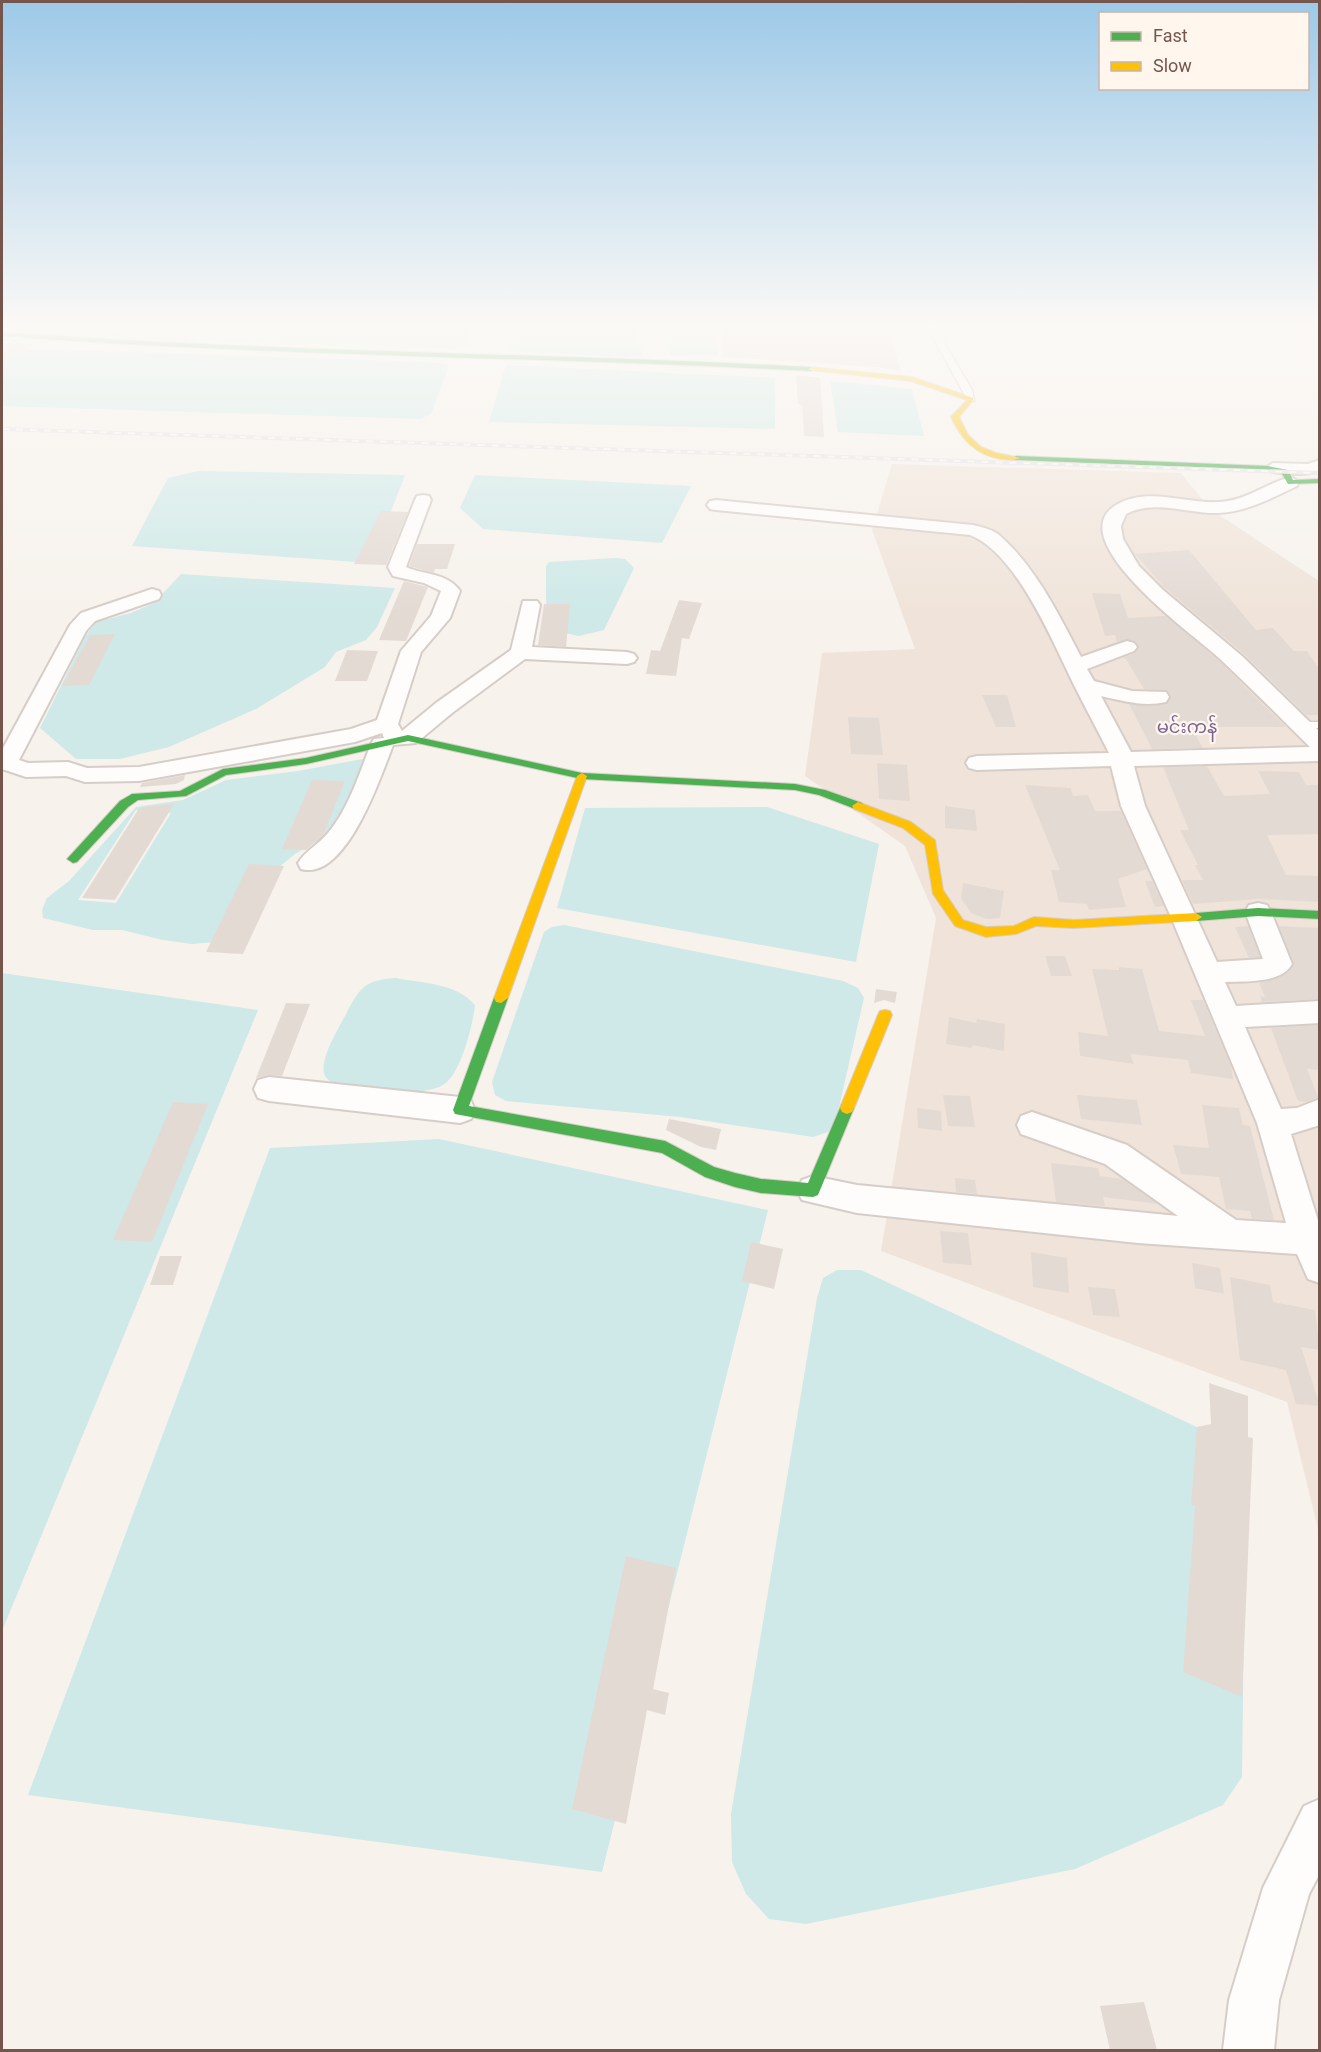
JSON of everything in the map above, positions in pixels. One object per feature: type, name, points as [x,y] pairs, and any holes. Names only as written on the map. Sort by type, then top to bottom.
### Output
[{"type":"street","points":[[957,422],[968,440],[977,449],[995,457],[1310,469],[1320,465]]},
{"type":"street","points":[[1273,468],[1285,472],[1291,482]]},
{"type":"street","points":[[1320,481],[1291,482],[1264,495],[1229,507],[1154,502],[1130,506],[1118,511],[1114,521],[1114,539],[1132,569],[1222,649],[1320,745]]},
{"type":"street","points":[[310,863],[321,856],[348,820],[362,796],[393,737],[411,651],[440,618],[450,597],[451,591],[444,585],[400,572],[397,567],[423,500]]},
{"type":"street","points":[[716,505],[953,528],[984,533],[1005,551],[1051,618],[1122,758],[1125,782],[1133,806],[1184,917],[1272,1123],[1316,1258]]},
{"type":"street","points":[[152,594],[88,617],[77,629],[8,759],[8,764],[26,770],[68,769],[85,775],[139,774],[355,735],[393,737],[582,776],[795,787],[821,792],[908,825],[931,843],[937,891],[959,923],[986,932],[1016,930],[1034,921],[1084,924],[1258,912],[1320,915]]},
{"type":"street","points":[[521,653],[530,605]]},
{"type":"street","points":[[1079,676],[1127,647]]},
{"type":"street","points":[[73,859],[124,804],[136,797],[182,795],[223,772],[236,768],[306,761],[393,737],[444,708],[521,653],[627,658]]},
{"type":"street","points":[[1079,676],[1132,697],[1158,697]]},
{"type":"street","points":[[977,763],[1320,754]]},
{"type":"street","points":[[460,1110],[582,776]]},
{"type":"street","points":[[1208,972],[1275,967],[1278,964],[1258,912]]},
{"type":"street","points":[[1227,1017],[1320,1012]]},
{"type":"street","points":[[813,1190],[885,1015]]},
{"type":"street","points":[[269,1089],[460,1110],[665,1147],[680,1152],[711,1172],[774,1188],[813,1190],[857,1199],[1229,1234],[1316,1258]]},
{"type":"street","points":[[1272,1123],[1300,1120],[1320,1111]]},
{"type":"street","points":[[1032,1125],[1116,1154],[1229,1234]]},
{"type":"street","points":[[1248,2050],[1254,2000],[1287,1888],[1320,1822]]},
{"type":"lane","points":[[1300,725],[1320,725]]},
{"type":"shaded area","points":[[892,464],[1181,473],[1210,509],[1319,581],[1319,1533],[1287,1402],[881,1251],[936,918],[905,846],[805,776],[822,653],[915,649],[872,530]]},
{"type":"water","points":[[489,422],[775,422],[775,429]]},
{"type":"water","points":[[836,422],[920,422],[924,436],[838,432]]},
{"type":"water","points":[[198,471],[405,475],[371,563],[132,546],[168,478]]},
{"type":"water","points":[[475,475],[691,486],[662,543],[483,529],[460,508]]},
{"type":"water","points":[[625,559],[634,568],[604,630],[579,636],[550,630],[546,600],[546,566],[549,562]]},
{"type":"water","points":[[181,574],[395,588],[377,627],[366,640],[336,652],[325,667],[256,709],[169,747],[120,759],[76,759],[40,728],[85,637],[96,622],[131,613],[154,603]]},
{"type":"water","points":[[368,758],[366,777],[329,834],[295,854],[273,872],[216,942],[192,944],[163,940],[122,930],[93,930],[43,918],[42,910],[47,898],[69,881],[136,807],[183,800],[226,780],[298,771]]},
{"type":"water","points":[[767,807],[879,844],[856,962],[557,908],[585,808]]},
{"type":"water","points":[[564,925],[843,981],[858,988],[864,998],[836,1120],[828,1132],[813,1137],[680,1117],[506,1101],[495,1095],[492,1082],[544,932],[552,927]]},
{"type":"water","points":[[2,973],[258,1010],[2,1631]]},
{"type":"water","points":[[396,978],[449,988],[459,992],[475,1005],[466,1045],[457,1067],[447,1082],[423,1091],[384,1093],[346,1088],[333,1083],[325,1076],[326,1054],[354,999],[369,984]]},
{"type":"water","points":[[439,1139],[768,1210],[602,1872],[28,1795],[270,1148]]},
{"type":"water","points":[[837,1270],[861,1270],[1246,1450],[1242,1777],[1223,1805],[1075,1869],[806,1924],[769,1919],[746,1894],[732,1862],[731,1814],[817,1298],[823,1278]]},
{"type":"pier","points":[[136,810],[171,813],[116,903],[78,900]]},
{"type":"building","points":[[803,422],[823,422],[824,437],[804,436]]},
{"type":"building","points":[[381,511],[408,512],[386,565],[354,564]]},
{"type":"building","points":[[417,544],[455,544],[447,569],[435,569],[434,573],[409,566]]},
{"type":"building","points":[[1189,550],[1256,630],[1273,628],[1294,651],[1307,651],[1320,670],[1320,715],[1306,715],[1244,654],[1165,588],[1135,554]]},
{"type":"building","points":[[404,581],[428,587],[406,641],[379,640]]},
{"type":"building","points":[[1092,593],[1120,594],[1128,618],[1166,616],[1218,660],[1286,727],[1191,727],[1203,748],[1152,749],[1129,704],[1150,706],[1166,704],[1171,696],[1166,690],[1144,689],[1126,659],[1122,658],[1135,653],[1139,646],[1135,641],[1128,639],[1117,642],[1115,635],[1105,636]]},
{"type":"building","points":[[679,600],[702,603],[689,639],[682,638],[676,676],[646,674],[651,650],[660,651]]},
{"type":"building","points":[[544,604],[570,604],[566,647],[538,645]]},
{"type":"building","points":[[115,634],[89,685],[62,686],[90,635]]},
{"type":"building","points":[[347,650],[378,651],[367,681],[335,681]]},
{"type":"building","points":[[982,695],[1007,695],[1016,727],[996,727]]},
{"type":"building","points":[[848,717],[879,718],[883,755],[851,754]]},
{"type":"building","points":[[877,763],[907,765],[910,801],[879,799]]},
{"type":"building","points":[[1207,766],[1224,796],[1270,794],[1258,771],[1299,772],[1306,785],[1320,785],[1320,834],[1267,835],[1286,875],[1320,876],[1320,902],[1258,899],[1193,904],[1182,880],[1203,880],[1180,830],[1189,830],[1163,767]]},
{"type":"building","points":[[185,775],[184,780],[176,784],[140,787],[142,783]]},
{"type":"building","points":[[312,780],[345,781],[323,835],[306,850],[282,849]]},
{"type":"building","points":[[1025,785],[1071,788],[1073,796],[1088,795],[1095,811],[1121,811],[1147,869],[1118,879],[1126,907],[1089,910],[1087,904],[1059,902],[1051,870],[1060,870]]},
{"type":"building","points":[[174,804],[115,900],[82,898],[138,810],[143,807]]},
{"type":"building","points":[[945,806],[975,810],[977,831],[945,828]]},
{"type":"building","points":[[249,864],[284,866],[243,954],[206,952]]},
{"type":"building","points":[[1145,881],[1152,881],[1164,906],[1155,907]]},
{"type":"building","points":[[963,883],[1004,891],[1000,918],[987,919],[971,913],[961,898]]},
{"type":"building","points":[[1248,926],[1260,957],[1249,958],[1235,927]]},
{"type":"building","points":[[1279,926],[1320,928],[1320,999],[1262,1002],[1260,996],[1265,997],[1259,983],[1281,977],[1294,965]]},
{"type":"building","points":[[1045,956],[1065,956],[1072,976],[1051,976]]},
{"type":"building","points":[[1119,967],[1142,969],[1159,1031],[1205,1036],[1191,1000],[1203,1000],[1231,1066],[1233,1079],[1191,1073],[1188,1060],[1130,1054],[1134,1064],[1080,1056],[1078,1032],[1108,1036],[1092,969],[1119,970]]},
{"type":"building","points":[[876,989],[897,992],[895,1003],[884,1000],[874,1003]]},
{"type":"building","points":[[286,1003],[310,1004],[282,1076],[269,1075],[256,1078]]},
{"type":"building","points":[[949,1017],[976,1023],[977,1019],[1005,1024],[1004,1051],[972,1045],[972,1048],[946,1044]]},
{"type":"building","points":[[1320,1025],[1320,1070],[1307,1069],[1318,1097],[1307,1102],[1298,1101],[1271,1028]]},
{"type":"building","points":[[943,1095],[970,1096],[975,1127],[948,1126]]},
{"type":"building","points":[[1077,1095],[1137,1100],[1142,1125],[1081,1119]]},
{"type":"building","points":[[173,1102],[208,1104],[152,1242],[113,1240]]},
{"type":"building","points":[[1202,1105],[1239,1108],[1243,1125],[1250,1126],[1274,1220],[1252,1219],[1250,1211],[1226,1209],[1219,1177],[1181,1174],[1173,1145],[1209,1148]]},
{"type":"building","points":[[917,1108],[941,1111],[942,1131],[918,1128]]},
{"type":"building","points":[[669,1119],[721,1129],[716,1150],[701,1147],[666,1130]]},
{"type":"building","points":[[1051,1163],[1098,1168],[1100,1176],[1122,1179],[1158,1204],[1103,1197],[1105,1206],[1056,1202]]},
{"type":"building","points":[[955,1178],[975,1180],[977,1194],[956,1192]]},
{"type":"building","points":[[940,1231],[968,1233],[972,1265],[943,1263]]},
{"type":"building","points":[[751,1242],[783,1249],[774,1289],[742,1281]]},
{"type":"building","points":[[1031,1252],[1067,1258],[1069,1293],[1033,1287]]},
{"type":"building","points":[[160,1256],[182,1256],[173,1285],[150,1285]]},
{"type":"building","points":[[1192,1263],[1220,1268],[1224,1294],[1195,1288]]},
{"type":"building","points":[[1230,1277],[1270,1285],[1273,1302],[1315,1310],[1320,1350],[1301,1347],[1320,1406],[1296,1404],[1286,1370],[1240,1360]]},
{"type":"building","points":[[1088,1287],[1115,1289],[1120,1317],[1093,1315]]},
{"type":"building","points":[[1209,1383],[1248,1396],[1248,1437],[1253,1438],[1242,1697],[1183,1672],[1195,1506],[1191,1505],[1197,1427],[1211,1424]]},
{"type":"building","points":[[626,1556],[676,1568],[653,1689],[669,1693],[665,1715],[647,1710],[626,1824],[572,1809]]},
{"type":"building","points":[[1144,2002],[1157,2050],[1110,2050],[1100,2006]]},
{"type":"railway","points":[[2,429],[1320,473]]},
{"type":"traffic: fast","points":[[1016,458],[1268,468],[1285,472],[1291,482],[1320,481]]},
{"type":"traffic: fast","points":[[73,859],[124,804],[136,797],[182,794],[223,772],[306,761],[408,738],[582,776],[795,787],[821,792],[858,806]]},
{"type":"traffic: fast","points":[[1196,917],[1258,912],[1320,915]]},
{"type":"traffic: fast","points":[[501,998],[460,1110],[665,1147],[710,1172],[735,1180],[761,1186],[813,1190],[847,1108]]},
{"type":"traffic: slow","points":[[957,422],[966,436],[978,448],[995,455],[1016,458]]},
{"type":"traffic: slow","points":[[501,998],[582,776]]},
{"type":"traffic: slow","points":[[858,806],[907,825],[931,843],[937,891],[959,923],[986,932],[1016,930],[1034,921],[1074,924],[1196,917]]},
{"type":"traffic: slow","points":[[847,1108],[885,1015]]},
{"type":"district","name":"မင်းကန်","points":[[1187,727]]}]
